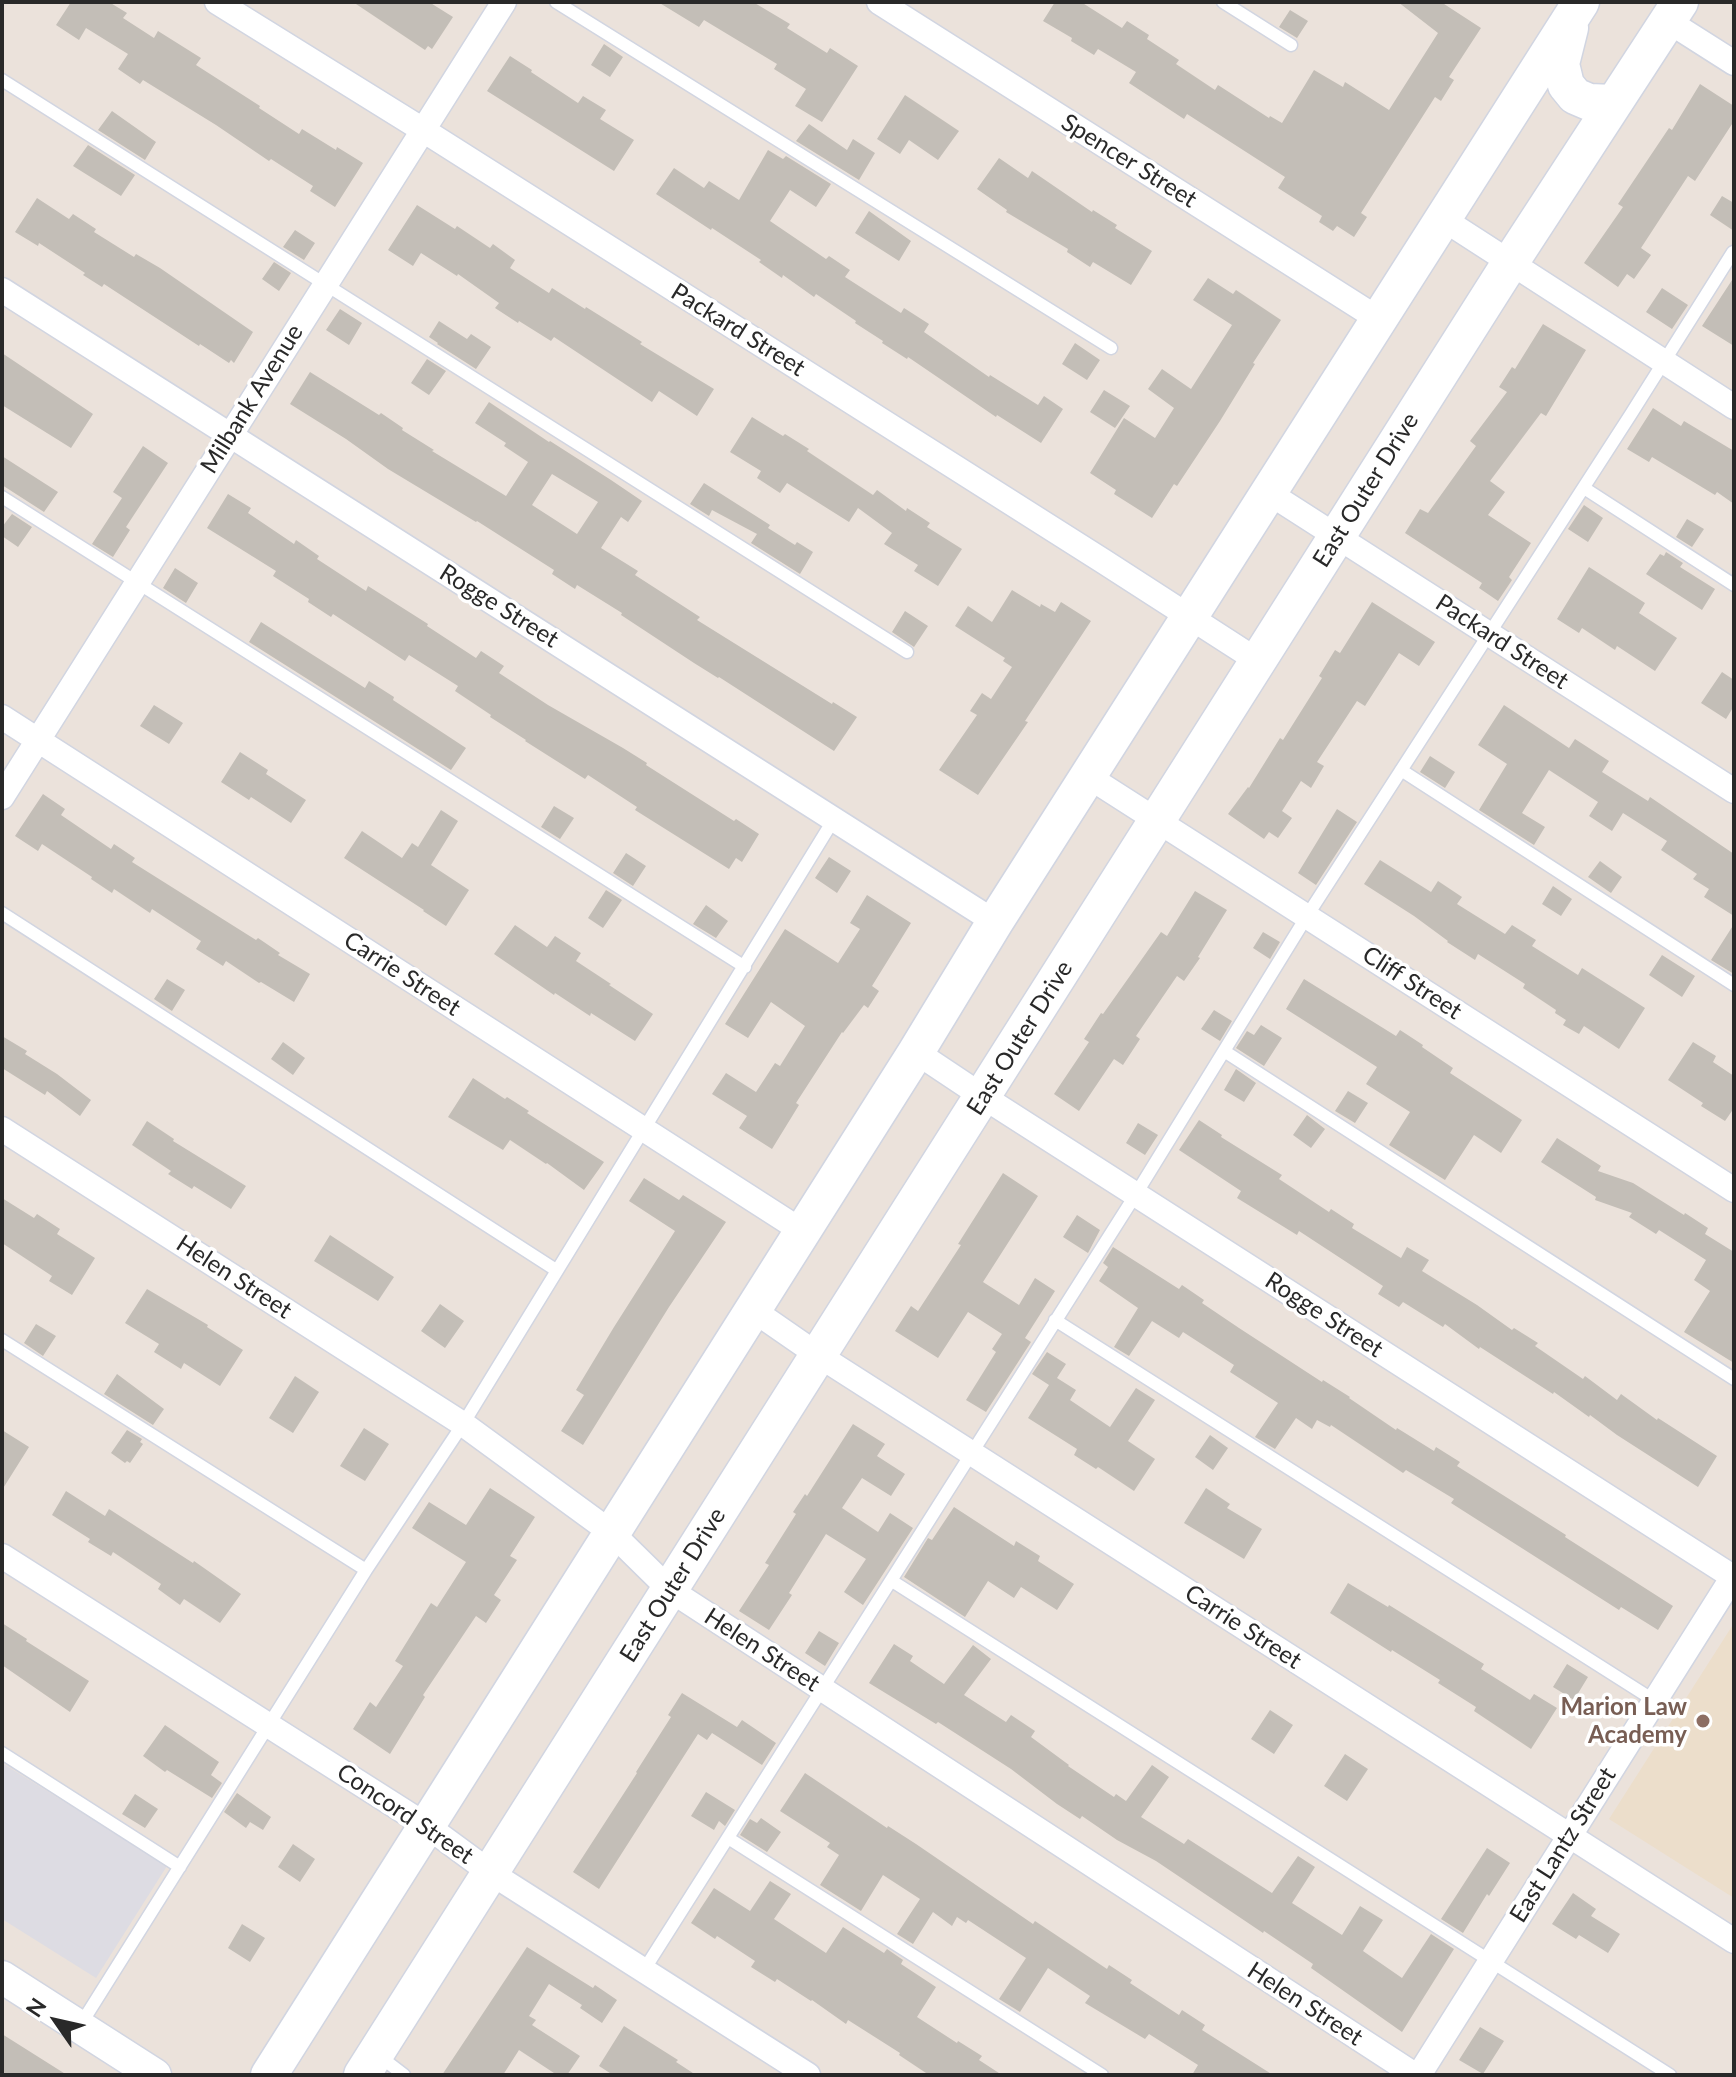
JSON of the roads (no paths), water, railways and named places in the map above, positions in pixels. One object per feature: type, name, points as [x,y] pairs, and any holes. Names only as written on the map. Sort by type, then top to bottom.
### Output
[{"type":"main road","points":[[1568,6],[1561,64],[1566,85],[1575,96],[1589,102],[1614,103]]},
{"type":"main road","points":[[269,2075],[916,1052],[995,922],[1380,320],[1568,6]]},
{"type":"main road","name":"East Outer Drive","points":[[369,2064],[1510,263],[1674,11]]},
{"type":"street","name":"Packard Street","points":[[217,2],[1258,661]]},
{"type":"street","name":"Milbank Avenue","points":[[2,797],[504,2]]},
{"type":"street","name":"Spencer Street","points":[[879,2],[1380,320]]},
{"type":"street","points":[[1674,11],[1734,63]]},
{"type":"street","points":[[1443,219],[1734,407]]},
{"type":"street","name":"Rogge Street","points":[[2,290],[995,922]]},
{"type":"street","name":"Packard Street","points":[[1269,493],[1734,791]]},
{"type":"street","name":"Carrie Street","points":[[2,717],[802,1231]]},
{"type":"street","name":"Cliff Street","points":[[1089,777],[1734,1190]]},
{"type":"street","name":"Rogge Street","points":[[916,1052],[1734,1576]]},
{"type":"street","name":"Helen Street","points":[[2,1129],[463,1424],[612,1533],[670,1590],[1417,2075]]},
{"type":"street","name":"Carrie Street","points":[[753,1310],[818,1355],[1734,1941]]},
{"type":"street","name":"Concord Street","points":[[2,1556],[427,1826],[491,1873],[808,2075]]},
{"type":"street","name":"East Lantz Street","points":[[1417,2075],[1734,1576]]},
{"type":"street","points":[[2,1977],[155,2075]]},
{"type":"lane","points":[[556,2],[1111,348]]},
{"type":"lane","points":[[1223,2],[1291,45]]},
{"type":"lane","points":[[2,80],[907,652]]},
{"type":"lane","points":[[644,1970],[1136,1194],[1307,916],[1733,252]]},
{"type":"lane","points":[[1584,488],[1734,585]]},
{"type":"lane","points":[[2,497],[745,967]]},
{"type":"lane","points":[[1401,770],[1734,985]]},
{"type":"lane","points":[[79,2027],[366,1570],[463,1424],[834,819]]},
{"type":"lane","points":[[2,913],[556,1270]]},
{"type":"lane","points":[[1224,1051],[1734,1379]]},
{"type":"lane","points":[[1055,1320],[1655,1701]]},
{"type":"lane","points":[[2,1340],[366,1570]]},
{"type":"lane","points":[[892,1581],[1670,2075]]},
{"type":"lane","points":[[2,1753],[180,1867]]},
{"type":"lane","points":[[728,1838],[1102,2075]]},
{"type":"lane","points":[[369,2064],[404,2075]]},
{"type":"place","name":"Marion Law Academy","points":[[1703,1721]]}]
